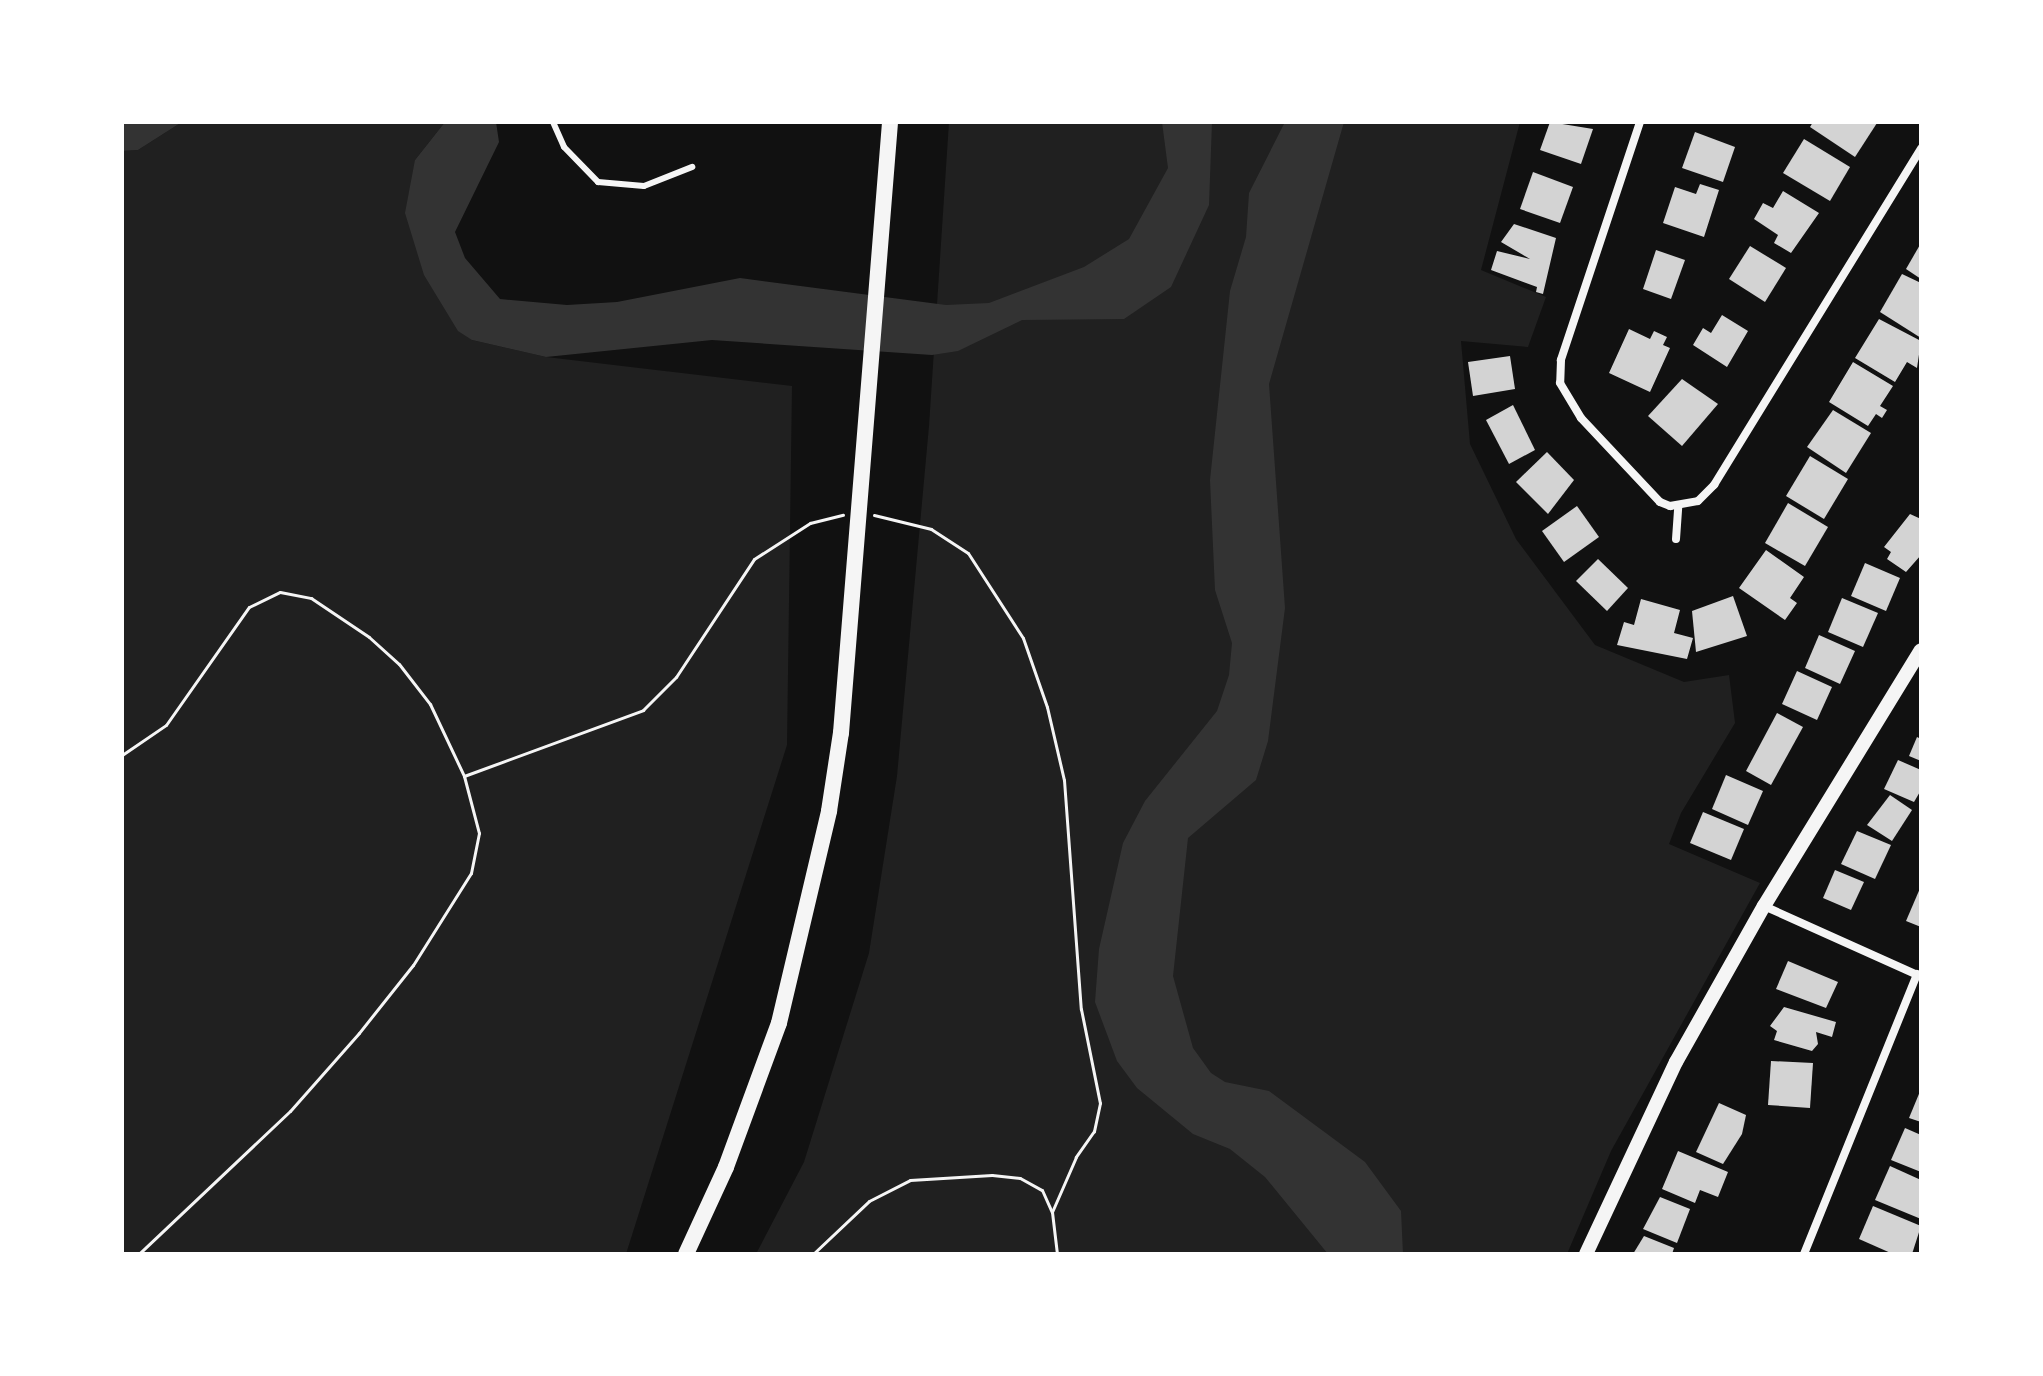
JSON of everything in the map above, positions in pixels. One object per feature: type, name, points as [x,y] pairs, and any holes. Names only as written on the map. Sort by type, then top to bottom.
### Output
[{"type":"main road","points":[[686,1254],[762,1077],[787,995],[829,811],[849,639],[890,122]]},
{"type":"street","points":[[1640,122],[1561,360],[1560,383],[1567,403],[1660,502],[1674,507],[1698,501],[1714,485],[1921,149]]},
{"type":"street","points":[[1674,507],[1676,539]]},
{"type":"street","points":[[1586,1254],[1676,1062],[1764,906],[1921,650]]},
{"type":"street","points":[[1764,906],[1919,975],[1804,1254]]},
{"type":"lane","points":[[553,122],[564,147],[598,182],[644,186],[692,167]]},
{"type":"path","points":[[464,776],[643,710],[676,677],[754,559],[810,523],[853,512]]},
{"type":"path","points":[[868,514],[931,529],[968,553],[1023,638],[1047,707],[1064,780],[1081,1009],[1100,1103],[1094,1131],[1076,1157],[1052,1212]]},
{"type":"path","points":[[122,755],[166,725],[249,607],[280,592],[311,598],[399,664],[430,704],[464,776],[479,833],[471,873],[413,965],[290,1111],[139,1254]]},
{"type":"path","points":[[813,1254],[869,1201],[910,1180],[1020,1178],[1042,1190],[1052,1212],[1057,1254]]},
{"type":"shaded area","points":[[122,122],[182,122],[138,150],[122,151]]},
{"type":"shaded area","points":[[182,122],[445,122],[415,160],[472,340],[546,357],[792,386],[787,745],[626,1254],[122,1254],[122,151],[138,150]]},
{"type":"shaded area","points":[[445,122],[496,122],[499,142],[455,232],[465,258],[500,299],[567,305],[617,302],[740,278],[946,305],[989,303],[1084,267],[1129,239],[1168,168],[1162,122],[1212,122],[1209,205],[1171,287],[1124,319],[1022,320],[958,351],[932,355],[712,340],[546,357],[472,340],[458,331],[424,275],[405,213],[415,160]]},
{"type":"shaded area","points":[[949,122],[1520,122],[1481,270],[1546,297],[1528,347],[1461,341],[1470,444],[1516,539],[1595,645],[1684,682],[1729,675],[1735,723],[1681,813],[1669,844],[1760,883],[1611,1151],[1567,1254],[756,1254],[804,1162],[869,953],[897,776],[929,426]]},
{"type":"shaded area","points":[[1285,122],[1344,122],[1269,384],[1285,608],[1268,741],[1256,780],[1188,838],[1173,976],[1193,1048],[1211,1073],[1225,1082],[1269,1091],[1365,1162],[1401,1211],[1403,1254],[1328,1254],[1265,1177],[1230,1149],[1193,1134],[1137,1088],[1117,1061],[1095,1002],[1099,949],[1123,843],[1145,801],[1217,711],[1229,675],[1232,643],[1215,590],[1210,480],[1230,291],[1246,237],[1249,193]]},
{"type":"building","points":[[1550,122],[1593,129],[1581,164],[1540,150]]},
{"type":"building","points":[[1813,122],[1877,123],[1855,157],[1810,127]]},
{"type":"building","points":[[1695,132],[1735,147],[1723,182],[1682,168]]},
{"type":"building","points":[[1804,139],[1850,167],[1830,201],[1783,173]]},
{"type":"building","points":[[1533,172],[1573,187],[1560,223],[1520,209]]},
{"type":"building","points":[[1700,184],[1719,190],[1704,237],[1663,223],[1675,187],[1696,194]]},
{"type":"building","points":[[1783,191],[1819,213],[1791,253],[1774,243],[1778,235],[1754,219],[1763,203],[1773,208]]},
{"type":"building","points":[[1514,224],[1556,238],[1543,294],[1536,292],[1537,287],[1491,270],[1497,251],[1530,259],[1501,242]]},
{"type":"building","points":[[1921,243],[1921,279],[1906,269]]},
{"type":"building","points":[[1750,246],[1786,268],[1765,302],[1729,279]]},
{"type":"building","points":[[1656,250],[1685,260],[1671,299],[1643,289]]},
{"type":"building","points":[[1902,274],[1921,283],[1921,338],[1880,312]]},
{"type":"building","points":[[1722,315],[1748,331],[1727,367],[1693,345],[1703,328],[1711,333]]},
{"type":"building","points":[[1879,319],[1921,341],[1917,368],[1907,362],[1895,382],[1855,358]]},
{"type":"building","points":[[1629,329],[1650,339],[1654,331],[1667,337],[1663,345],[1670,348],[1650,392],[1609,373]]},
{"type":"building","points":[[1510,356],[1515,389],[1473,396],[1468,362]]},
{"type":"building","points":[[1853,362],[1893,386],[1880,406],[1887,410],[1882,418],[1876,414],[1868,426],[1829,402]]},
{"type":"building","points":[[1682,379],[1718,404],[1682,446],[1648,416]]},
{"type":"building","points":[[1513,405],[1535,450],[1509,464],[1486,420]]},
{"type":"building","points":[[1833,410],[1871,433],[1846,473],[1807,447]]},
{"type":"building","points":[[1547,452],[1574,480],[1548,514],[1516,482]]},
{"type":"building","points":[[1810,456],[1848,479],[1824,519],[1786,496]]},
{"type":"building","points":[[1788,503],[1828,527],[1805,566],[1765,543]]},
{"type":"building","points":[[1577,506],[1599,537],[1564,562],[1542,531]]},
{"type":"building","points":[[1910,514],[1921,519],[1921,555],[1906,572],[1887,559],[1891,552],[1884,547]]},
{"type":"building","points":[[1766,550],[1804,577],[1790,598],[1797,603],[1785,620],[1739,588]]},
{"type":"building","points":[[1598,559],[1628,588],[1607,611],[1576,581]]},
{"type":"building","points":[[1865,563],[1900,578],[1886,611],[1851,596]]},
{"type":"building","points":[[1733,596],[1747,636],[1696,652],[1692,611]]},
{"type":"building","points":[[1842,598],[1878,613],[1863,647],[1828,632]]},
{"type":"building","points":[[1641,599],[1680,610],[1674,633],[1693,638],[1687,659],[1617,645],[1624,622],[1634,625]]},
{"type":"building","points":[[1819,635],[1855,651],[1840,684],[1805,668]]},
{"type":"building","points":[[1797,671],[1832,687],[1817,720],[1782,704]]},
{"type":"building","points":[[1777,713],[1803,727],[1771,785],[1746,771]]},
{"type":"building","points":[[1917,737],[1921,739],[1921,761],[1909,756]]},
{"type":"building","points":[[1898,760],[1921,770],[1921,790],[1914,802],[1884,789]]},
{"type":"building","points":[[1726,775],[1763,791],[1748,825],[1712,809]]},
{"type":"building","points":[[1890,795],[1912,810],[1892,841],[1867,825]]},
{"type":"building","points":[[1703,812],[1744,829],[1731,860],[1690,843]]},
{"type":"building","points":[[1857,831],[1891,845],[1875,879],[1841,864]]},
{"type":"building","points":[[1835,870],[1864,882],[1851,910],[1823,898]]},
{"type":"building","points":[[1921,886],[1921,927],[1906,921]]},
{"type":"building","points":[[1788,961],[1838,982],[1826,1008],[1776,989]]},
{"type":"building","points":[[1784,1007],[1836,1022],[1832,1037],[1816,1032],[1818,1044],[1812,1051],[1774,1040],[1777,1031],[1770,1026]]},
{"type":"building","points":[[1771,1061],[1813,1063],[1810,1108],[1768,1105]]},
{"type":"building","points":[[1921,1089],[1921,1122],[1909,1118]]},
{"type":"building","points":[[1719,1103],[1746,1115],[1742,1134],[1723,1164],[1696,1152]]},
{"type":"building","points":[[1905,1128],[1921,1135],[1921,1172],[1891,1160]]},
{"type":"building","points":[[1678,1151],[1728,1172],[1718,1197],[1700,1190],[1695,1203],[1662,1189]]},
{"type":"building","points":[[1890,1166],[1921,1180],[1921,1219],[1875,1200]]},
{"type":"building","points":[[1660,1197],[1690,1209],[1677,1243],[1643,1229]]},
{"type":"building","points":[[1873,1206],[1921,1226],[1912,1254],[1893,1254],[1859,1239]]},
{"type":"building","points":[[1644,1236],[1674,1248],[1672,1254],[1633,1254]]}]
